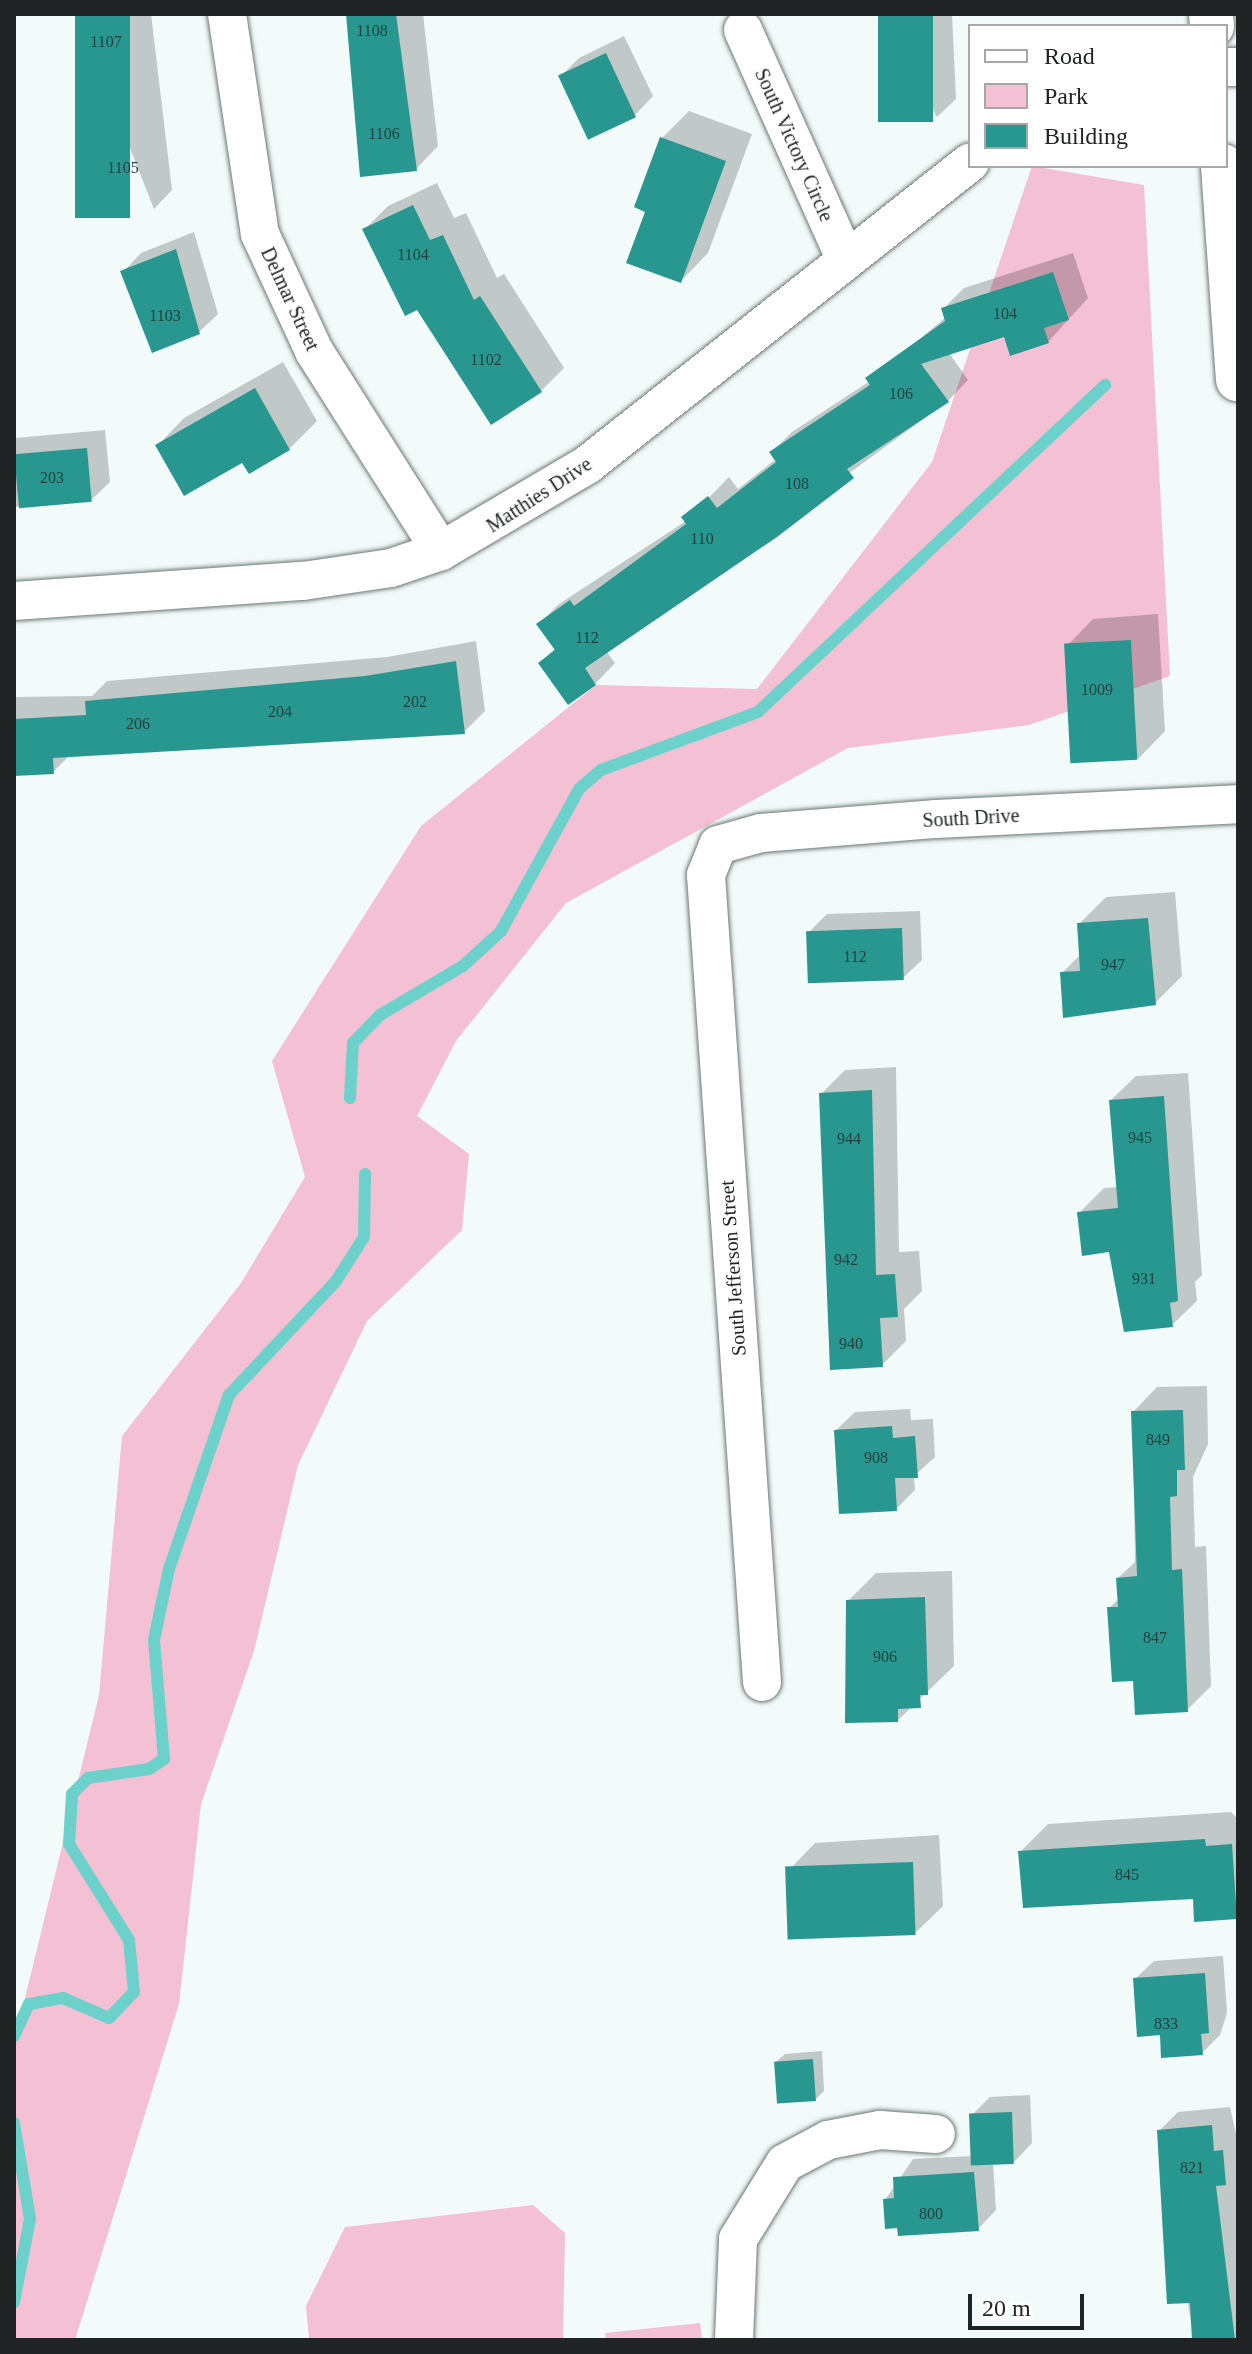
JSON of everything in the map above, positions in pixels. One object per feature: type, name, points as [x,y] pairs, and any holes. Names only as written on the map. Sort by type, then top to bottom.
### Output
[{"type":"main road","points":[[1223,168],[1238,379]]},
{"type":"street","name":"Delmar Street","points":[[227,14],[260,234],[314,351],[441,551]]},
{"type":"street","name":"South Victory Circle","points":[[743,30],[846,260]]},
{"type":"street","name":"Matthies Drive","points":[[14,601],[303,581],[391,568],[441,551],[587,465],[968,165]]},
{"type":"street","name":"South Drive","points":[[714,856],[718,845],[761,833],[1238,804]]},
{"type":"street","name":"South Jefferson Street","points":[[714,856],[706,875],[762,1682]]},
{"type":"street","points":[[734,2340],[738,2239],[785,2163],[854,2135],[936,2134]]},
{"type":"green space","points":[[1031,168],[1144,185],[1170,676],[1029,725],[848,748],[566,903],[456,1041],[417,1116],[469,1154],[462,1230],[367,1321],[298,1465],[254,1651],[201,1804],[179,2004],[75,2340],[14,2340],[14,2043],[99,1695],[122,1436],[241,1283],[305,1177],[272,1061],[421,826],[596,685],[757,689],[932,462]]},
{"type":"green space","points":[[533,2205],[565,2233],[563,2340],[309,2340],[306,2306],[345,2227]]},
{"type":"green space","points":[[700,2323],[702,2340],[606,2340],[605,2333]]},
{"type":"building","points":[[75,14],[130,14],[130,218],[75,218]]},
{"type":"building","points":[[346,14],[396,14],[417,171],[360,177]]},
{"type":"building","points":[[878,14],[933,14],[933,122],[878,122]]},
{"type":"building","points":[[606,53],[636,117],[588,140],[558,75]]},
{"type":"building","points":[[660,137],[726,161],[681,283],[626,263],[645,212],[634,207]]},
{"type":"building","points":[[413,205],[430,240],[443,235],[474,300],[480,296],[542,392],[491,425],[417,310],[405,316],[362,229]]},
{"type":"building","points":[[176,249],[200,334],[152,353],[120,271]]},
{"type":"building","points":[[1053,272],[1069,320],[1044,328],[1049,343],[1010,356],[1004,337],[921,364],[949,402],[847,469],[854,478],[777,537],[585,668],[596,685],[568,705],[538,663],[555,650],[536,624],[570,600],[574,606],[686,524],[681,517],[708,496],[717,508],[776,462],[769,452],[870,385],[865,378],[945,321],[941,308]]},
{"type":"building","points":[[255,388],[290,450],[249,474],[242,463],[184,496],[155,445]]},
{"type":"building","points":[[87,448],[92,502],[19,508],[14,454]]},
{"type":"building","points":[[1131,640],[1137,760],[1070,763],[1064,644]]},
{"type":"building","points":[[456,661],[465,734],[53,758],[54,774],[14,776],[14,719],[86,715],[85,701],[365,676]]},
{"type":"building","points":[[1148,918],[1156,1005],[1063,1018],[1060,972],[1080,971],[1077,923]]},
{"type":"building","points":[[902,928],[904,980],[808,983],[806,931]]},
{"type":"building","points":[[872,1090],[876,1275],[895,1274],[898,1317],[880,1318],[883,1367],[830,1370],[819,1093]]},
{"type":"building","points":[[1164,1096],[1178,1301],[1170,1303],[1173,1327],[1124,1332],[1109,1252],[1082,1256],[1077,1212],[1118,1208],[1109,1100]]},
{"type":"building","points":[[1183,1410],[1185,1470],[1177,1470],[1177,1496],[1170,1497],[1172,1570],[1182,1569],[1188,1712],[1135,1715],[1133,1681],[1112,1682],[1107,1607],[1118,1607],[1116,1578],[1137,1576],[1131,1411]]},
{"type":"building","points":[[892,1426],[893,1438],[915,1436],[918,1478],[895,1478],[897,1511],[839,1514],[834,1430]]},
{"type":"building","points":[[925,1597],[928,1695],[920,1695],[921,1708],[898,1709],[898,1722],[845,1723],[846,1600]]},
{"type":"building","points":[[1205,1839],[1206,1846],[1232,1844],[1237,1919],[1194,1922],[1193,1899],[1023,1908],[1018,1851]]},
{"type":"building","points":[[913,1862],[916,1935],[788,1939],[785,1866]]},
{"type":"building","points":[[1205,1973],[1209,2033],[1201,2034],[1203,2055],[1161,2058],[1160,2035],[1137,2037],[1133,1978]]},
{"type":"building","points":[[813,2059],[816,2101],[777,2104],[774,2062]]},
{"type":"building","points":[[1012,2112],[1014,2164],[971,2165],[969,2114]]},
{"type":"building","points":[[1212,2125],[1214,2151],[1223,2150],[1226,2185],[1216,2186],[1235,2340],[1192,2340],[1190,2303],[1167,2304],[1157,2130]]},
{"type":"building","points":[[974,2172],[979,2231],[898,2236],[897,2228],[885,2229],[883,2199],[894,2198],[893,2177]]},
{"type":"waterway","points":[[350,1098],[353,1043],[380,1015],[463,966],[501,931],[579,789],[601,770],[758,712],[1105,385]]},
{"type":"waterway","points":[[14,2036],[29,2004],[63,1998],[109,2018],[134,1992],[129,1940],[69,1844],[72,1794],[88,1778],[149,1769],[164,1759],[154,1640],[169,1569],[229,1395],[336,1281],[364,1237],[365,1174]]},
{"type":"waterway","points":[[14,2123],[30,2219],[14,2302]]}]
